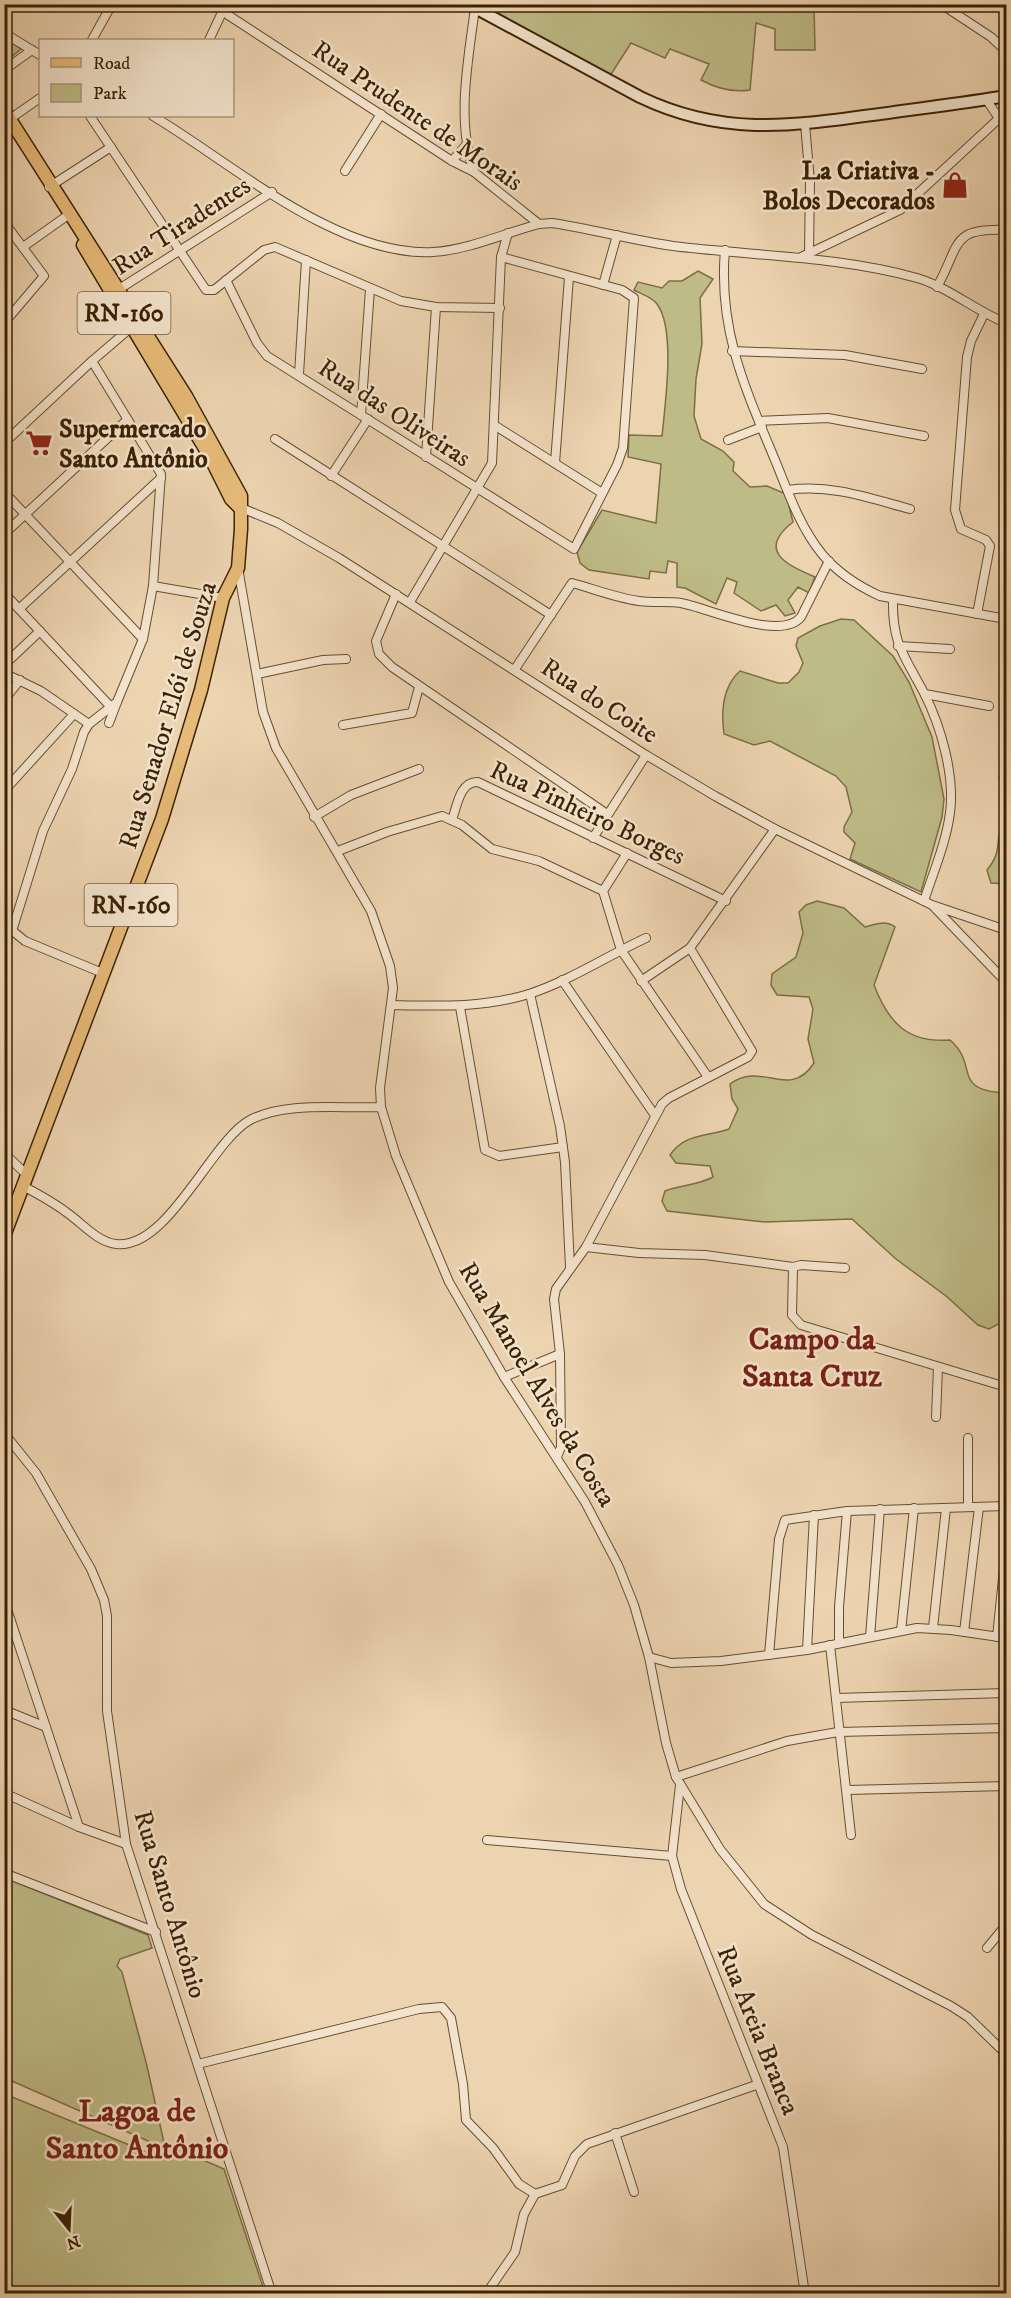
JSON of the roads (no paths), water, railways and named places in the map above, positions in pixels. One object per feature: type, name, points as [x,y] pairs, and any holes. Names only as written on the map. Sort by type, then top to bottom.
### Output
[{"type":"main road","points":[[472,6],[590,72],[663,108],[691,117],[739,126],[806,124],[1006,96]]},
{"type":"main road","name":"Rua Senador Elói de Souza","points":[[4,1236],[25,1180],[43,1141],[179,766],[201,690],[223,598],[238,568],[241,529],[238,507],[240,495],[137,324],[6,118]]},
{"type":"street","points":[[93,39],[112,4]]},
{"type":"street","name":"Rua Prudente de Morais","points":[[212,4],[224,8],[452,161],[474,172],[539,224]]},
{"type":"street","points":[[941,4],[991,37],[1006,51]]},
{"type":"street","points":[[472,6],[465,115],[467,144],[474,172]]},
{"type":"street","points":[[209,39],[224,8]]},
{"type":"street","points":[[4,33],[39,54]]},
{"type":"street","points":[[4,70],[32,50]]},
{"type":"street","points":[[6,118],[39,99]]},
{"type":"street","points":[[986,99],[1000,120]]},
{"type":"street","points":[[801,257],[900,210],[1000,120],[1006,112]]},
{"type":"street","points":[[345,171],[381,114]]},
{"type":"street","points":[[91,117],[206,291],[214,290],[269,248],[283,248],[401,301],[436,307],[500,308]]},
{"type":"street","points":[[155,117],[309,216],[350,237],[399,250],[436,251],[539,224],[566,225],[671,245],[801,257],[896,273],[937,287],[984,314],[1006,323]]},
{"type":"street","points":[[166,123],[171,117]]},
{"type":"street","points":[[806,124],[810,182],[809,252]]},
{"type":"street","points":[[452,161],[467,144]]},
{"type":"street","points":[[50,186],[111,147]]},
{"type":"street","name":"Rua Tiradentes","points":[[116,291],[272,192]]},
{"type":"street","points":[[23,247],[68,215]]},
{"type":"street","points":[[4,222],[44,278],[10,316]]},
{"type":"street","points":[[937,287],[963,237],[978,230],[1006,230]]},
{"type":"street","points":[[410,602],[492,463],[501,257],[508,232]]},
{"type":"street","points":[[603,285],[617,235]]},
{"type":"street","points":[[724,250],[724,306],[732,351],[788,490],[808,533],[829,561],[864,589],[893,599],[1006,619]]},
{"type":"street","points":[[494,424],[602,493],[623,448],[634,300],[629,293],[501,257]]},
{"type":"street","points":[[299,374],[306,260]]},
{"type":"street","points":[[555,463],[568,277]]},
{"type":"street","name":"Rua das Oliveiras","points":[[226,280],[263,352],[574,549],[602,493]]},
{"type":"street","points":[[331,476],[364,417],[370,289]]},
{"type":"street","points":[[426,457],[436,307]]},
{"type":"street","points":[[977,614],[990,546],[986,540],[961,529],[955,510],[967,357],[971,341],[984,314]]},
{"type":"street","points":[[4,443],[92,361],[137,324]]},
{"type":"street","points":[[732,351],[845,355],[922,369]]},
{"type":"street","points":[[92,361],[127,420],[154,459],[161,478],[153,586],[142,639],[113,704],[109,723]]},
{"type":"street","points":[[728,440],[760,424],[800,417],[828,418],[924,436]]},
{"type":"street","points":[[4,534],[127,420]]},
{"type":"street","points":[[275,439],[551,615]]},
{"type":"street","points":[[19,609],[161,478]]},
{"type":"street","points":[[788,490],[811,487],[842,490],[910,509]]},
{"type":"street","points":[[4,492],[142,639]]},
{"type":"street","name":"Rua do Coite","points":[[238,507],[256,512],[339,558],[646,755],[775,829],[928,903]]},
{"type":"street","points":[[515,669],[572,583],[638,601],[679,603],[758,624],[787,626],[796,623],[801,617],[829,561]]},
{"type":"street","name":"Rua Manoel Alves da Costa","points":[[238,568],[263,712],[276,748],[314,817],[338,851],[371,911],[383,940],[390,966],[391,1005],[380,1088],[381,1107],[396,1156],[449,1282],[504,1377],[585,1502],[618,1565],[634,1605],[649,1657],[678,1781],[720,1849],[764,1904],[812,1935],[951,2006],[968,2017],[1006,2054]]},
{"type":"street","points":[[153,586],[223,598]]},
{"type":"street","points":[[4,593],[113,704]]},
{"type":"street","points":[[396,594],[379,629],[377,649],[383,661],[607,814]]},
{"type":"street","points":[[893,599],[892,626],[898,646],[925,694],[942,745],[951,795],[946,831],[928,903]]},
{"type":"street","points":[[4,665],[40,631]]},
{"type":"street","points":[[898,646],[950,649]]},
{"type":"street","points":[[257,674],[323,660],[346,659]]},
{"type":"street","points":[[4,673],[20,680],[89,724]]},
{"type":"street","points":[[4,700],[20,680]]},
{"type":"street","points":[[343,725],[412,713],[419,687]]},
{"type":"street","points":[[925,694],[989,706]]},
{"type":"street","points":[[12,931],[43,831],[72,769],[89,724],[113,704]]},
{"type":"street","points":[[4,791],[74,714]]},
{"type":"street","points":[[593,838],[646,755]]},
{"type":"street","points":[[314,817],[351,795],[419,769]]},
{"type":"street","name":"Rua Pinheiro Borges","points":[[452,820],[465,786],[470,782],[478,782],[726,901]]},
{"type":"street","points":[[338,851],[423,820],[442,816],[452,820],[492,849],[539,861],[603,891],[621,950],[708,1077]]},
{"type":"street","points":[[641,981],[690,948],[726,901],[775,829]]},
{"type":"street","points":[[603,891],[627,853]]},
{"type":"street","points":[[928,903],[1006,930]]},
{"type":"street","points":[[928,903],[1006,982]]},
{"type":"street","points":[[4,924],[25,941],[105,974]]},
{"type":"street","points":[[391,1005],[460,1007],[530,994],[645,938]]},
{"type":"street","points":[[557,1457],[561,1447],[560,1354],[554,1299],[556,1289],[586,1247],[654,1114],[669,1098],[748,1057],[752,1051],[690,948]]},
{"type":"street","points":[[562,980],[654,1114]]},
{"type":"street","points":[[530,994],[563,1147],[570,1267]]},
{"type":"street","points":[[460,1007],[486,1152],[493,1155],[509,1155],[563,1147]]},
{"type":"street","points":[[4,1153],[25,1180],[100,1238],[110,1243],[126,1244],[147,1233],[171,1214],[231,1137],[248,1122],[282,1109],[381,1107]]},
{"type":"street","points":[[586,1247],[639,1253],[705,1255],[793,1268],[801,1265],[844,1268]]},
{"type":"street","points":[[793,1268],[791,1311],[796,1322],[815,1331],[1006,1387]]},
{"type":"street","points":[[504,1377],[560,1354]]},
{"type":"street","points":[[936,1417],[938,1367]]},
{"type":"street","name":"Rua Santo Antônio","points":[[4,1433],[36,1473],[91,1569],[104,1600],[107,1616],[107,1711],[126,1844],[272,2294]]},
{"type":"street","points":[[968,1438],[968,1507]]},
{"type":"street","points":[[770,1655],[779,1539],[784,1521],[847,1511],[1006,1506]]},
{"type":"street","points":[[964,1632],[979,1507]]},
{"type":"street","points":[[901,1631],[914,1508]]},
{"type":"street","points":[[933,1628],[946,1508]]},
{"type":"street","points":[[870,1637],[880,1509]]},
{"type":"street","points":[[839,1643],[839,1606],[847,1511]]},
{"type":"street","points":[[807,1650],[814,1515]]},
{"type":"street","points":[[997,1636],[1006,1549]]},
{"type":"street","points":[[4,1600],[79,1827]]},
{"type":"street","points":[[649,1657],[671,1663],[692,1663],[807,1650],[901,1631],[933,1628],[1006,1638]]},
{"type":"street","points":[[4,1629],[15,1633]]},
{"type":"street","points":[[830,1645],[851,1835]]},
{"type":"street","points":[[836,1698],[1006,1693]]},
{"type":"street","points":[[4,1710],[46,1727]]},
{"type":"street","points":[[678,1781],[787,1741],[838,1732],[1006,1728]]},
{"type":"street","name":"Rua Areia Branca","points":[[678,1781],[672,1856],[681,1889],[785,2155],[805,2294]]},
{"type":"street","points":[[847,1790],[1006,1786]]},
{"type":"street","points":[[4,1793],[79,1827],[126,1844]]},
{"type":"street","points":[[486,1840],[672,1856]]},
{"type":"street","points":[[4,1874],[156,1932]]},
{"type":"street","points":[[987,1948],[1006,1925]]},
{"type":"street","points":[[198,2064],[439,2006],[445,2009],[451,2018],[463,2084],[466,2120],[493,2148],[519,2184],[536,2194]]},
{"type":"street","points":[[486,2294],[515,2252],[524,2214],[536,2194],[562,2185],[582,2147],[615,2133],[756,2085]]},
{"type":"street","points":[[615,2133],[634,2192]]},
{"type":"place","name":"La Criativa - Bolos Decorados","points":[[955,185]]},
{"type":"place","name":"Supermercado Santo Antônio","points":[[39,443]]},
{"type":"district","name":"Campo da Santa Cruz","points":[[812,1356]]},
{"type":"district","name":"Lagoa de Santo Antônio","points":[[137,2128]]}]
